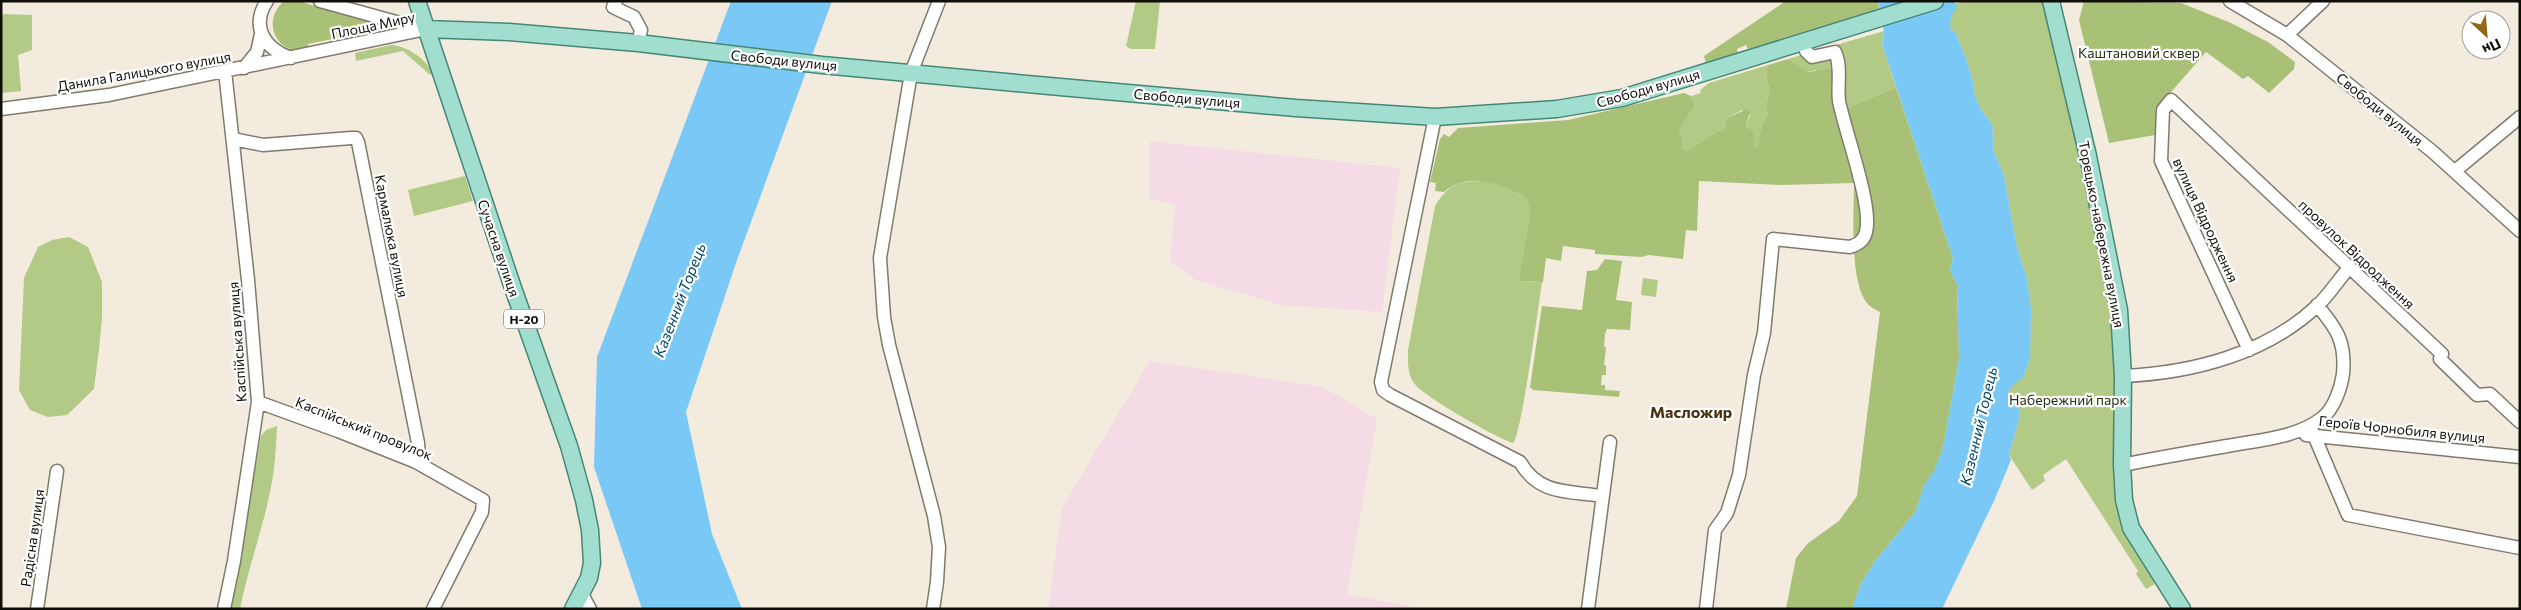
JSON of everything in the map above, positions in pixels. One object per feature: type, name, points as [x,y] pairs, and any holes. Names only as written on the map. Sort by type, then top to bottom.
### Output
[{"type":"main road","name":"Н-20","points":[[418,1],[426,29]]},
{"type":"main road","name":"Свободи вулиця","points":[[426,29],[509,32],[638,43],[822,65],[1296,108],[1435,117],[1557,109],[1622,98],[1935,1]]},
{"type":"main road","name":"Торецько-набережна вулиця","points":[[2051,1],[2088,156],[2119,310],[2124,376],[2122,465],[2124,500],[2131,528],[2182,609]]},
{"type":"main road","name":"Сучасна вулиця","points":[[426,29],[513,288],[569,446],[584,500],[593,549],[588,578],[582,594],[573,609]]},
{"type":"street","name":"Площа Миру","points":[[320,1],[426,29]]},
{"type":"street","points":[[616,1],[613,7],[634,18],[641,30],[638,43]]},
{"type":"street","points":[[933,609],[937,582],[938,540],[922,464],[889,345],[884,317],[880,258],[911,72],[939,1]]},
{"type":"street","name":"Свободи вулиця","points":[[2230,1],[2287,35],[2455,171],[2520,231]]},
{"type":"street","points":[[2287,35],[2323,1]]},
{"type":"street","points":[[244,68],[257,52],[261,34],[262,4]]},
{"type":"street","name":"Площа Миру","points":[[291,58],[426,29]]},
{"type":"street","points":[[261,34],[267,44],[276,52],[291,58]]},
{"type":"street","points":[[1706,609],[1715,530],[1729,507],[1741,461],[1754,376],[1764,333],[1773,238],[1850,247],[1860,243],[1867,231],[1863,191],[1839,99],[1838,60],[1835,52],[1812,56],[1806,51],[1804,41]]},
{"type":"street","name":"Данила Галицького вулиця","points":[[1,109],[109,95],[291,58]]},
{"type":"street","name":"Каспійська вулиця","points":[[224,609],[234,560],[258,402],[225,71]]},
{"type":"street","name":"провулок Відродження","points":[[2171,100],[2442,354],[2440,359],[2478,395],[2490,394],[2520,422]]},
{"type":"street","name":"вулиця Відродження","points":[[2171,100],[2163,110],[2161,161],[2249,350]]},
{"type":"street","points":[[2455,171],[2520,116]]},
{"type":"street","points":[[1435,117],[1384,364],[1381,382],[1383,390],[1520,462],[1528,474],[1541,486],[1602,496]]},
{"type":"street","name":"Кармалюка вулиця","points":[[233,139],[263,145],[356,138],[418,442],[416,462]]},
{"type":"street","points":[[2124,376],[2173,370],[2224,359],[2249,350],[2281,333],[2318,305],[2349,268]]},
{"type":"street","points":[[2122,465],[2311,430],[2324,417],[2341,386],[2345,356],[2340,337],[2333,324],[2318,305]]},
{"type":"street","name":"Каспійський провулок","points":[[258,402],[416,462],[483,500],[482,512],[433,609]]},
{"type":"street","points":[[2311,430],[2348,515],[2520,548]]},
{"type":"street","name":"Героїв Чорнобиля вулиця","points":[[2311,430],[2520,456]]},
{"type":"street","points":[[1588,609],[1610,442]]},
{"type":"street","name":"Радісна вулиця","points":[[37,609],[57,471]]},
{"type":"street","points":[[582,594],[590,609]]},
{"type":"shaded area","points":[[1150,141],[1400,168],[1382,312],[1281,305],[1196,280],[1170,261],[1175,205],[1150,199]]},
{"type":"shaded area","points":[[1150,361],[1323,387],[1377,419],[1347,594],[1422,609],[1048,609],[1062,508]]},
{"type":"green space","points":[[284,1],[298,1],[375,23],[378,28],[375,32],[343,41],[342,37],[308,44],[309,50],[298,51],[288,48],[281,43],[273,28],[273,19],[277,9]]},
{"type":"green space","points":[[1136,1],[1160,1],[1155,49],[1131,49],[1126,46]]},
{"type":"green space","points":[[1786,1],[1878,1],[1879,9],[1748,49],[1746,45],[1737,49],[1738,53],[1706,64],[1704,56]]},
{"type":"green space","name":"Набережний парк","points":[[1965,1],[2046,1],[2115,312],[2118,429],[2114,487],[2119,516],[2125,532],[2157,583],[2146,589],[2136,574],[2138,571],[2066,459],[2043,475],[2045,481],[2032,490],[2009,455],[2019,419],[2019,406],[2008,392],[2013,384],[2023,378],[2030,359],[2031,309],[2027,279],[2017,247],[2004,176],[1994,151],[1992,123],[1981,110],[1973,90],[1974,85],[1966,58],[1955,32],[1950,29],[1949,24],[1955,4]]},
{"type":"green space","name":"Каштановий сквер","points":[[2084,1],[2181,3],[2231,23],[2268,42],[2295,62],[2294,69],[2269,93],[2248,76],[2243,79],[2206,52],[2158,107],[2155,135],[2109,143],[2079,20]]},
{"type":"green space","points":[[5,14],[32,15],[32,50],[18,55],[21,91],[2,93],[1,16]]},
{"type":"green space","points":[[1884,31],[1882,44],[1896,87],[1847,108],[1838,105],[1816,70],[1807,72],[1788,59]]},
{"type":"green space","points":[[391,45],[403,48],[421,58],[433,73],[430,75],[403,51],[356,61],[355,53]]},
{"type":"green space","points":[[1788,59],[1808,72],[1835,68],[1838,105],[1847,108],[1896,87],[1953,258],[1950,270],[1957,284],[1959,359],[1943,448],[1934,472],[1924,485],[1916,511],[1876,560],[1861,583],[1852,609],[1786,609],[1796,558],[1807,544],[1839,521],[1857,496],[1880,312],[1867,303],[1861,293],[1857,279],[1853,228],[1854,183],[1782,185],[1699,181],[1697,231],[1686,230],[1683,259],[1649,255],[1641,257],[1595,254],[1595,250],[1563,246],[1561,261],[1546,258],[1543,282],[1518,281],[1530,215],[1527,199],[1507,189],[1486,182],[1464,182],[1444,192],[1435,191],[1436,183],[1430,182],[1440,139],[1444,134],[1449,137],[1458,128],[1568,120],[1684,93],[1691,96],[1695,106],[1679,130],[1683,140],[1682,148],[1687,151],[1718,131],[1724,130],[1727,118],[1747,109],[1750,111],[1746,127],[1754,131],[1753,147],[1758,148],[1761,127],[1768,113],[1766,104],[1769,89],[1766,74],[1768,65]]},
{"type":"green space","points":[[1768,65],[1766,75],[1769,92],[1766,110],[1768,113],[1761,127],[1759,148],[1753,148],[1751,130],[1746,127],[1750,115],[1742,110],[1727,118],[1724,130],[1718,131],[1687,151],[1682,148],[1683,140],[1679,130],[1695,106],[1691,96],[1701,93],[1700,90],[1709,83]]},
{"type":"green space","points":[[465,176],[473,201],[414,216],[408,190]]},
{"type":"green space","points":[[1483,181],[1504,186],[1527,199],[1530,215],[1518,281],[1542,282],[1525,395],[1513,443],[1478,426],[1431,397],[1414,383],[1408,367],[1408,350],[1435,206],[1445,193],[1454,186],[1466,182]]},
{"type":"green space","points":[[69,237],[88,247],[102,282],[102,318],[99,349],[94,389],[67,415],[48,417],[30,410],[19,390],[24,278],[38,247],[52,240]]},
{"type":"green space","points":[[1605,259],[1622,261],[1616,300],[1632,302],[1630,330],[1607,329],[1605,334],[1604,365],[1606,365],[1606,375],[1602,375],[1601,385],[1605,385],[1605,390],[1620,391],[1619,397],[1533,390],[1530,387],[1542,306],[1582,310],[1587,271],[1597,270]]},
{"type":"green space","points":[[1643,278],[1658,280],[1656,297],[1641,295]]},
{"type":"green space","points":[[277,426],[273,476],[263,521],[240,609],[230,609],[261,436],[266,430]]},
{"type":"water","name":"Казенний Торець","points":[[731,1],[832,1],[737,260],[686,412],[712,534],[742,609],[642,609],[594,467],[597,357]]},
{"type":"water","name":"Казенний Торець","points":[[1878,1],[1954,1],[1957,7],[1951,16],[1950,29],[1955,32],[1966,58],[1974,85],[1973,90],[1981,110],[1992,123],[1994,151],[2004,176],[2017,247],[2027,279],[2031,309],[2030,359],[2023,378],[2014,384],[2008,392],[2019,406],[2019,419],[2009,455],[2011,460],[1994,501],[1942,609],[1852,609],[1861,583],[1876,560],[1916,511],[1924,485],[1934,471],[1943,448],[1959,359],[1957,284],[1950,270],[1953,258],[1882,44],[1884,33]]},
{"type":"district","name":"Масложир","points":[[1691,411]]}]
